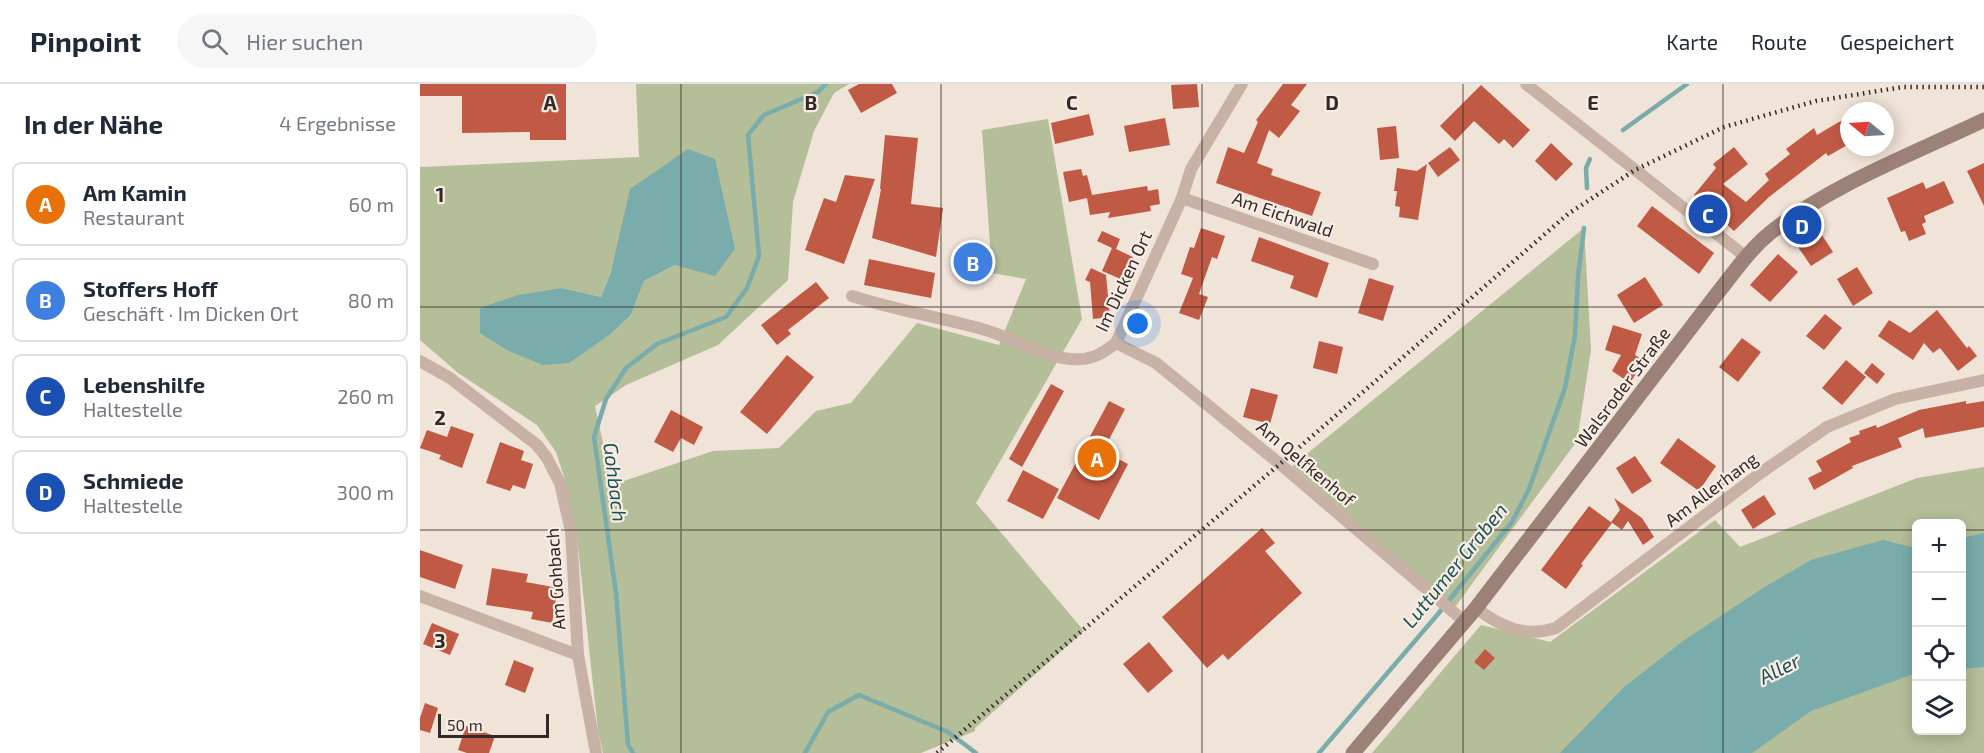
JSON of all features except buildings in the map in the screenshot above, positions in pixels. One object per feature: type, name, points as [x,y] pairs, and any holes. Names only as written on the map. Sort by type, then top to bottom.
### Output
[{"type":"main road","name":"Walsroder Straße","points":[[1353,753],[1460,617],[1476,608],[1746,257],[1769,234],[1834,191],[1984,120]]},
{"type":"street","name":"Im Dicken Ort","points":[[852,296],[881,306],[984,330],[1061,358],[1076,360],[1094,358],[1116,343],[1182,198],[1191,169],[1242,84]]},
{"type":"street","points":[[1530,85],[1746,257]]},
{"type":"street","name":"Am Eichwald","points":[[1182,198],[1373,264]]},
{"type":"street","name":"Am Oelfkenhof","points":[[1116,343],[1156,363],[1280,464],[1460,617]]},
{"type":"street","name":"Am Gohbach","points":[[420,361],[450,378],[525,434],[547,458],[560,483],[571,531],[578,655],[596,753]]},
{"type":"street","name":"Am Allerhang","points":[[1476,608],[1492,620],[1510,629],[1535,633],[1556,628],[1762,472],[1827,427],[1895,399],[1984,380]]},
{"type":"street","points":[[420,596],[578,655]]},
{"type":"green space","points":[[636,84],[849,84],[834,93],[814,131],[793,202],[788,280],[718,345],[626,385],[595,406],[612,485],[713,451],[779,448],[816,411],[851,403],[917,323],[999,345],[1026,279],[992,273],[982,130],[1048,119],[1082,319],[976,503],[1084,631],[975,728],[975,731],[921,753],[603,753],[598,731],[576,528],[556,452],[537,425],[458,373],[420,340],[420,167],[639,157]],"holes":[[[735,249],[675,265],[644,281],[631,315],[611,334],[568,363],[562,288],[601,297],[611,272]]]},
{"type":"green space","points":[[1584,228],[1591,350],[1577,441],[1455,607],[1292,466]]},
{"type":"green space","points":[[1984,467],[1984,753],[1372,753],[1481,625],[1550,642],[1715,520],[1740,547],[1917,478]]},
{"type":"water","points":[[688,149],[715,159],[735,249],[715,276],[675,265],[644,281],[631,315],[611,334],[569,363],[543,365],[507,350],[480,333],[480,308],[518,295],[562,288],[601,297],[611,272],[630,189]]},
{"type":"water","points":[[1984,533],[1984,667],[1966,669],[1966,573],[1966,537]]},
{"type":"water","name":"Aller","points":[[1883,540],[1912,547],[1912,674],[1811,711],[1752,753],[1560,753],[1623,688],[1683,641],[1763,588],[1811,560]]},
{"type":"waterway","name":"Gohbach","points":[[633,753],[628,744],[616,593],[594,437],[606,399],[626,368],[657,344],[726,317],[747,288],[759,256],[748,135],[764,115],[818,92],[826,84]]},
{"type":"waterway","name":"Luttumer Graben","points":[[1623,130],[1687,84]]},
{"type":"waterway","name":"Luttumer Graben","points":[[1587,188],[1586,168],[1590,159]]},
{"type":"waterway","name":"Luttumer Graben","points":[[1319,753],[1438,614],[1512,522],[1529,489],[1565,388],[1575,335],[1578,277],[1584,228]]},
{"type":"waterway","name":"Gohbach","points":[[805,753],[828,712],[859,695],[948,732],[976,753]]},
{"type":"railway","points":[[937,753],[1280,464],[1568,214],[1635,170],[1724,127],[1816,101],[1903,87],[1984,87]]},
{"type":"place","name":"Lebenshilfe","points":[[1708,214]]},
{"type":"place","name":"Schmiede","points":[[1802,225]]},
{"type":"place","name":"Stoffers Hoff","points":[[973,262]]},
{"type":"place","name":"Am Kamin","points":[[1097,458]]}]
